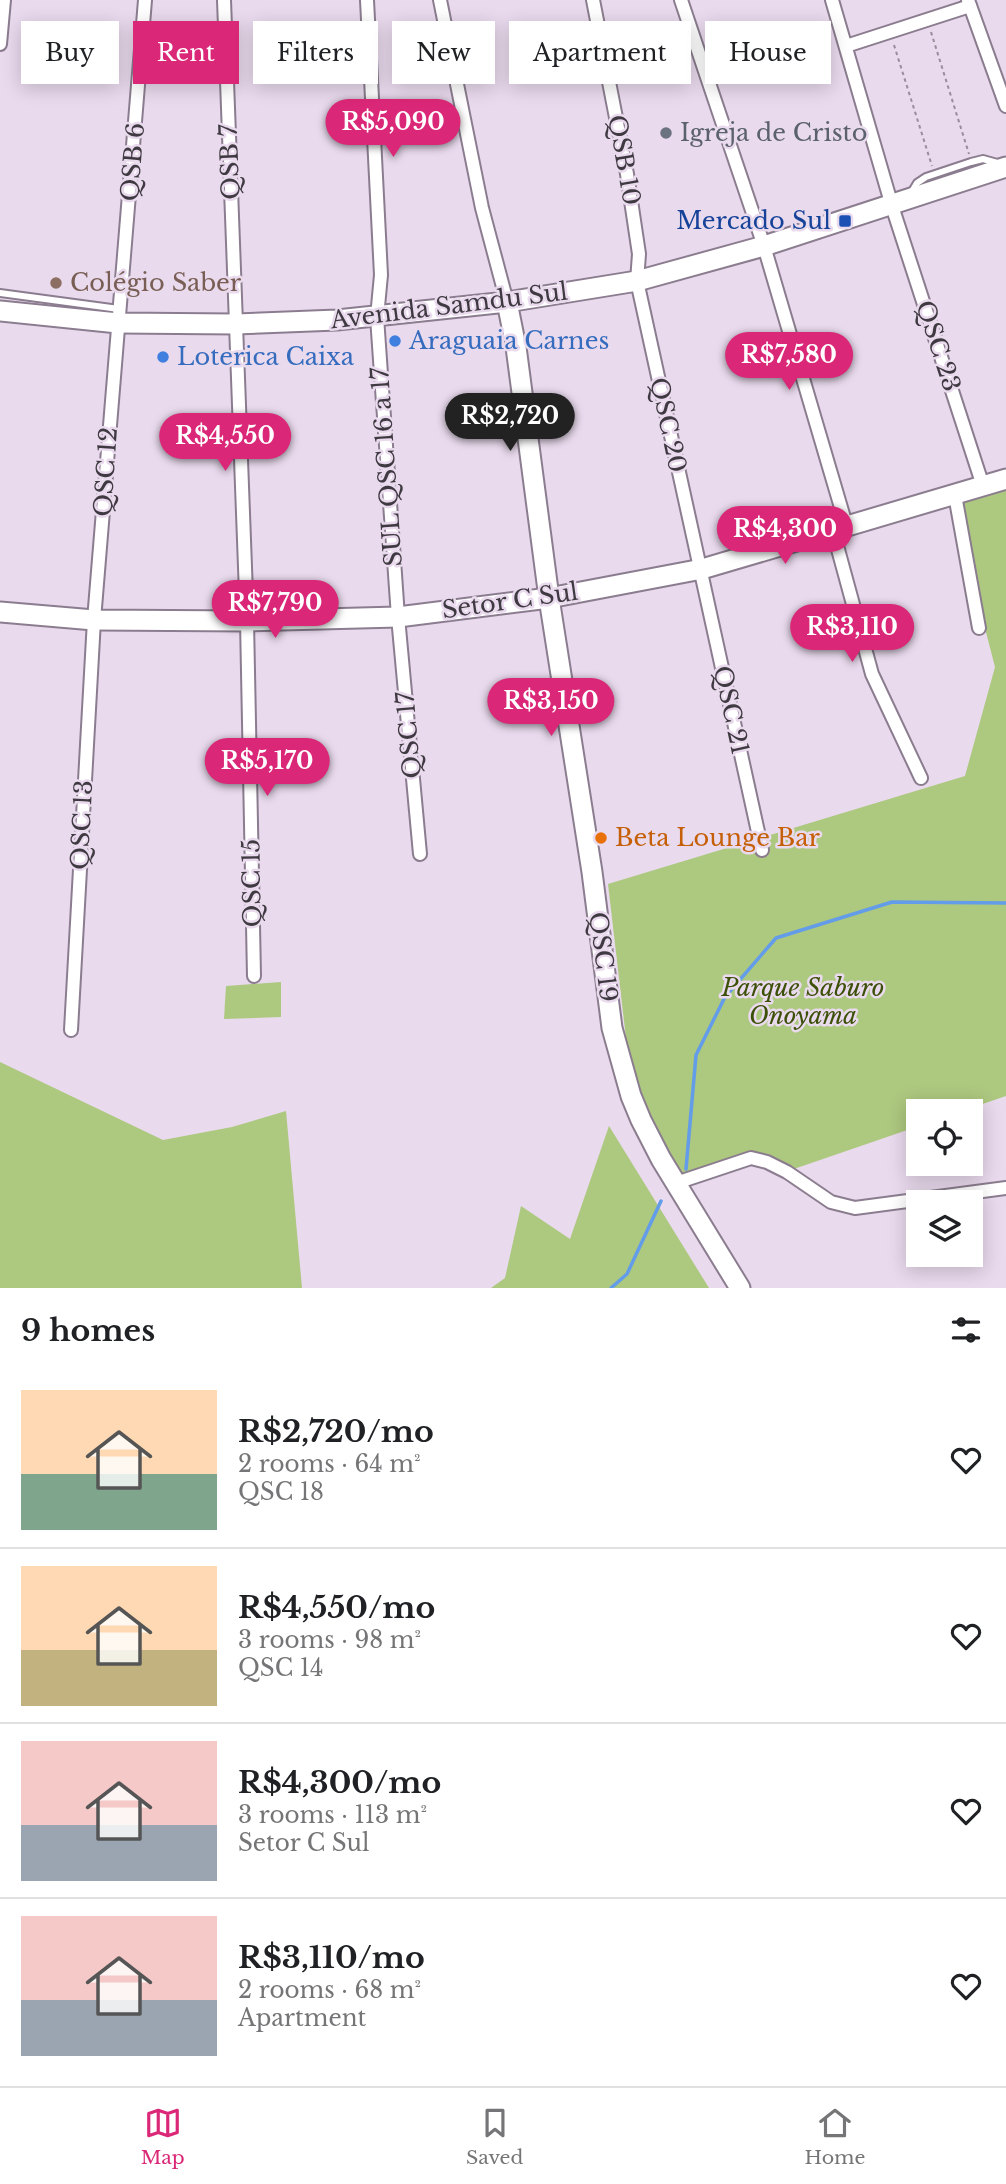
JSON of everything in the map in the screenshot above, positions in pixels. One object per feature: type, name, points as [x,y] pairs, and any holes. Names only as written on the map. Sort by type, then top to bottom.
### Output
[{"type":"street","points":[[0,44],[4,0]]},
{"type":"street","name":"QSB 6","points":[[118,316],[145,0]]},
{"type":"street","name":"QSB 7","points":[[224,0],[247,621]]},
{"type":"street","name":"SUL QSC 16 a 17","points":[[367,0],[381,275],[377,317],[398,617]]},
{"type":"street","points":[[440,0],[482,208],[507,302]]},
{"type":"street","name":"QSB 10","points":[[593,0],[629,187],[639,254],[637,281]]},
{"type":"street","points":[[681,0],[764,246],[840,530],[872,674],[921,778]]},
{"type":"street","name":"QSC 23","points":[[832,0],[900,203],[983,486]]},
{"type":"street","points":[[846,46],[928,20],[969,3],[1006,106]]},
{"type":"street","name":"Avenida Samdu Sul","points":[[0,312],[236,324],[377,317],[507,302],[637,281],[764,246],[1006,167]]},
{"type":"street","name":"QSC 20","points":[[637,281],[678,475],[702,569]]},
{"type":"street","name":"QSC 19","points":[[507,302],[516,347],[549,598],[589,849],[612,1028],[631,1096],[641,1120],[676,1184],[740,1288]]},
{"type":"street","name":"QSC 12","points":[[94,620],[118,316]]},
{"type":"street","name":"Setor C Sul","points":[[0,612],[94,620],[247,621],[398,617],[549,598],[702,569],[1006,479]]},
{"type":"street","points":[[955,495],[979,628]]},
{"type":"street","name":"QSC 21","points":[[702,569],[762,850]]},
{"type":"street","name":"QSC 17","points":[[398,617],[420,854]]},
{"type":"street","name":"QSC 13","points":[[71,1030],[94,620]]},
{"type":"street","name":"QSC 15","points":[[247,621],[254,976]]},
{"type":"street","points":[[676,1184],[751,1158],[787,1172],[831,1202],[855,1209],[1006,1188]]},
{"type":"lane","points":[[900,203],[917,183],[934,174],[971,162],[991,159],[1006,167]]},
{"type":"lane","points":[[0,293],[118,316]]},
{"type":"path","points":[[928,20],[971,162]]},
{"type":"path","points":[[890,32],[934,174]]},
{"type":"green space","name":"Parque Saburo Onoyama","points":[[1006,472],[1006,1096],[983,1104],[983,1099],[906,1099],[906,1130],[788,1171],[768,1158],[676,1183],[633,1098],[608,884],[965,776],[995,667],[949,489]]},
{"type":"green space","points":[[281,982],[281,1017],[224,1019],[226,986]]},
{"type":"green space","points":[[0,1062],[163,1140],[232,1127],[286,1111],[302,1288],[0,1288]]},
{"type":"green space","points":[[609,1126],[709,1288],[491,1288],[505,1278],[521,1206],[570,1239]]},
{"type":"waterway","points":[[686,1169],[696,1055],[725,997],[776,938],[892,902],[1006,903]]},
{"type":"waterway","points":[[611,1288],[627,1274],[661,1201]]},
{"type":"place","name":"Igreja de Cristo","points":[[666,133]]},
{"type":"place","name":"Mercado Sul","points":[[845,221]]},
{"type":"place","name":"Colégio Saber","points":[[56,283]]},
{"type":"place","name":"Araguaia Carnes","points":[[395,341]]},
{"type":"place","name":"Loterica Caixa","points":[[163,357]]},
{"type":"place","name":"Beta Lounge Bar","points":[[601,838]]}]
